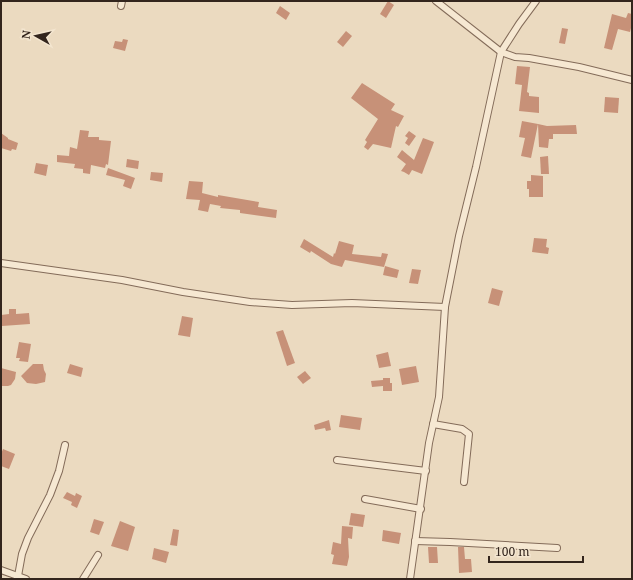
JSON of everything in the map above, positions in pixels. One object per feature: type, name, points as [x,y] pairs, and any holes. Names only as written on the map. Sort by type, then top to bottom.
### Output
[{"type":"street","points":[[436,1],[501,52],[515,57],[579,66],[632,80]]},
{"type":"street","points":[[410,579],[433,424],[439,397],[444,308],[458,236],[476,167],[501,52],[536,1]]},
{"type":"street","points":[[1,263],[122,280],[183,292],[250,302],[292,306],[352,303],[444,308]]},
{"type":"street","points":[[433,424],[462,429],[469,434],[464,482]]},
{"type":"street","points":[[18,576],[22,554],[28,538],[50,495],[59,471],[65,445]]},
{"type":"street","points":[[337,460],[426,471]]},
{"type":"street","points":[[365,499],[421,509]]},
{"type":"street","points":[[415,541],[557,548]]},
{"type":"street","points":[[83,579],[98,555]]},
{"type":"street","points":[[1,570],[26,579]]},
{"type":"building","points":[[388,1],[394,5],[386,18],[380,14]]},
{"type":"building","points":[[280,6],[290,13],[286,20],[276,13]]},
{"type":"building","points":[[628,13],[632,14],[630,32],[618,29],[612,50],[604,48],[612,14],[626,18]]},
{"type":"building","points":[[562,28],[568,29],[565,44],[559,43]]},
{"type":"building","points":[[346,31],[352,36],[343,47],[337,42]]},
{"type":"building","points":[[123,39],[128,40],[125,51],[113,48],[115,41],[122,42]]},
{"type":"building","points":[[517,66],[530,67],[527,92],[529,93],[529,96],[539,97],[539,113],[519,111],[522,85],[515,84]]},
{"type":"building","points":[[362,83],[395,104],[391,110],[404,116],[398,127],[396,126],[391,148],[373,144],[368,150],[364,147],[367,142],[365,140],[378,119],[351,98]]},
{"type":"building","points":[[605,97],[619,98],[618,113],[604,112]]},
{"type":"building","points":[[522,121],[538,124],[531,158],[521,156],[525,138],[519,137]]},
{"type":"building","points":[[538,124],[547,126],[576,125],[577,134],[553,134],[553,139],[549,139],[548,148],[539,147]]},
{"type":"building","points":[[80,130],[89,131],[88,137],[99,137],[99,140],[111,141],[108,165],[106,164],[105,168],[91,165],[90,174],[83,173],[83,169],[74,168],[75,164],[57,162],[57,155],[69,156],[70,147],[77,149]]},
{"type":"building","points":[[409,131],[416,136],[409,146],[405,143],[408,138],[405,136]]},
{"type":"building","points":[[1,133],[8,139],[18,143],[16,150],[12,149],[11,151],[1,148]]},
{"type":"building","points":[[423,138],[434,142],[422,174],[412,170],[409,175],[401,171],[406,164],[397,157],[402,150],[414,160]]},
{"type":"building","points":[[548,156],[549,174],[541,174],[540,157]]},
{"type":"building","points":[[127,159],[139,161],[138,169],[126,167]]},
{"type":"building","points":[[36,163],[48,165],[46,176],[34,173]]},
{"type":"building","points":[[108,168],[135,178],[131,189],[123,186],[125,180],[106,175]]},
{"type":"building","points":[[151,172],[163,173],[162,182],[150,180]]},
{"type":"building","points":[[531,175],[543,176],[543,197],[529,197],[527,181],[531,181]]},
{"type":"building","points":[[189,181],[203,182],[202,193],[218,197],[218,195],[259,202],[258,207],[277,210],[276,218],[240,213],[240,210],[220,208],[221,206],[210,204],[208,212],[198,210],[200,200],[186,199]]},
{"type":"building","points":[[534,238],[547,239],[546,247],[549,248],[548,254],[532,252]]},
{"type":"building","points":[[304,239],[333,257],[339,241],[354,245],[352,254],[381,257],[382,253],[388,254],[384,267],[345,260],[342,267],[331,264],[311,251],[310,253],[300,247]]},
{"type":"building","points":[[385,266],[399,270],[397,278],[383,275]]},
{"type":"building","points":[[412,269],[421,270],[418,284],[409,283]]},
{"type":"building","points":[[492,288],[503,291],[499,306],[488,303]]},
{"type":"building","points":[[9,309],[16,309],[16,314],[29,313],[30,324],[2,326],[1,315],[9,314]]},
{"type":"building","points":[[182,316],[193,318],[190,337],[178,335]]},
{"type":"building","points":[[283,330],[295,363],[287,366],[276,332]]},
{"type":"building","points":[[19,342],[31,344],[28,362],[19,361],[20,358],[16,358]]},
{"type":"building","points":[[388,352],[391,366],[379,368],[376,355]]},
{"type":"building","points":[[33,364],[43,364],[46,374],[45,382],[36,384],[27,383],[21,376]]},
{"type":"building","points":[[70,364],[83,368],[81,377],[67,373]]},
{"type":"building","points":[[416,366],[419,382],[402,385],[399,369]]},
{"type":"building","points":[[1,368],[16,372],[15,379],[11,385],[1,386]]},
{"type":"building","points":[[305,371],[311,378],[303,384],[297,377]]},
{"type":"building","points":[[383,378],[390,378],[390,383],[392,383],[392,391],[383,391],[383,386],[372,387],[371,381],[383,380]]},
{"type":"building","points":[[341,415],[362,418],[360,430],[339,427]]},
{"type":"building","points":[[329,420],[331,430],[326,431],[325,428],[315,430],[314,425]]},
{"type":"building","points":[[3,449],[15,454],[9,469],[1,466],[1,454]]},
{"type":"building","points":[[67,492],[75,496],[76,493],[82,496],[77,508],[71,505],[72,502],[63,498]]},
{"type":"building","points":[[351,513],[365,515],[363,527],[349,525]]},
{"type":"building","points":[[94,519],[104,522],[99,535],[90,532]]},
{"type":"building","points":[[120,521],[135,527],[128,551],[111,546]]},
{"type":"building","points":[[342,526],[353,527],[352,539],[348,538],[349,557],[347,566],[332,564],[334,555],[331,554],[333,542],[341,544]]},
{"type":"building","points":[[173,529],[179,530],[177,546],[170,545]]},
{"type":"building","points":[[383,530],[401,533],[399,544],[382,541]]},
{"type":"building","points":[[428,547],[437,547],[438,563],[429,563]]},
{"type":"building","points":[[458,547],[464,547],[465,559],[471,559],[472,572],[459,573]]},
{"type":"building","points":[[154,548],[169,552],[166,563],[152,559]]}]
